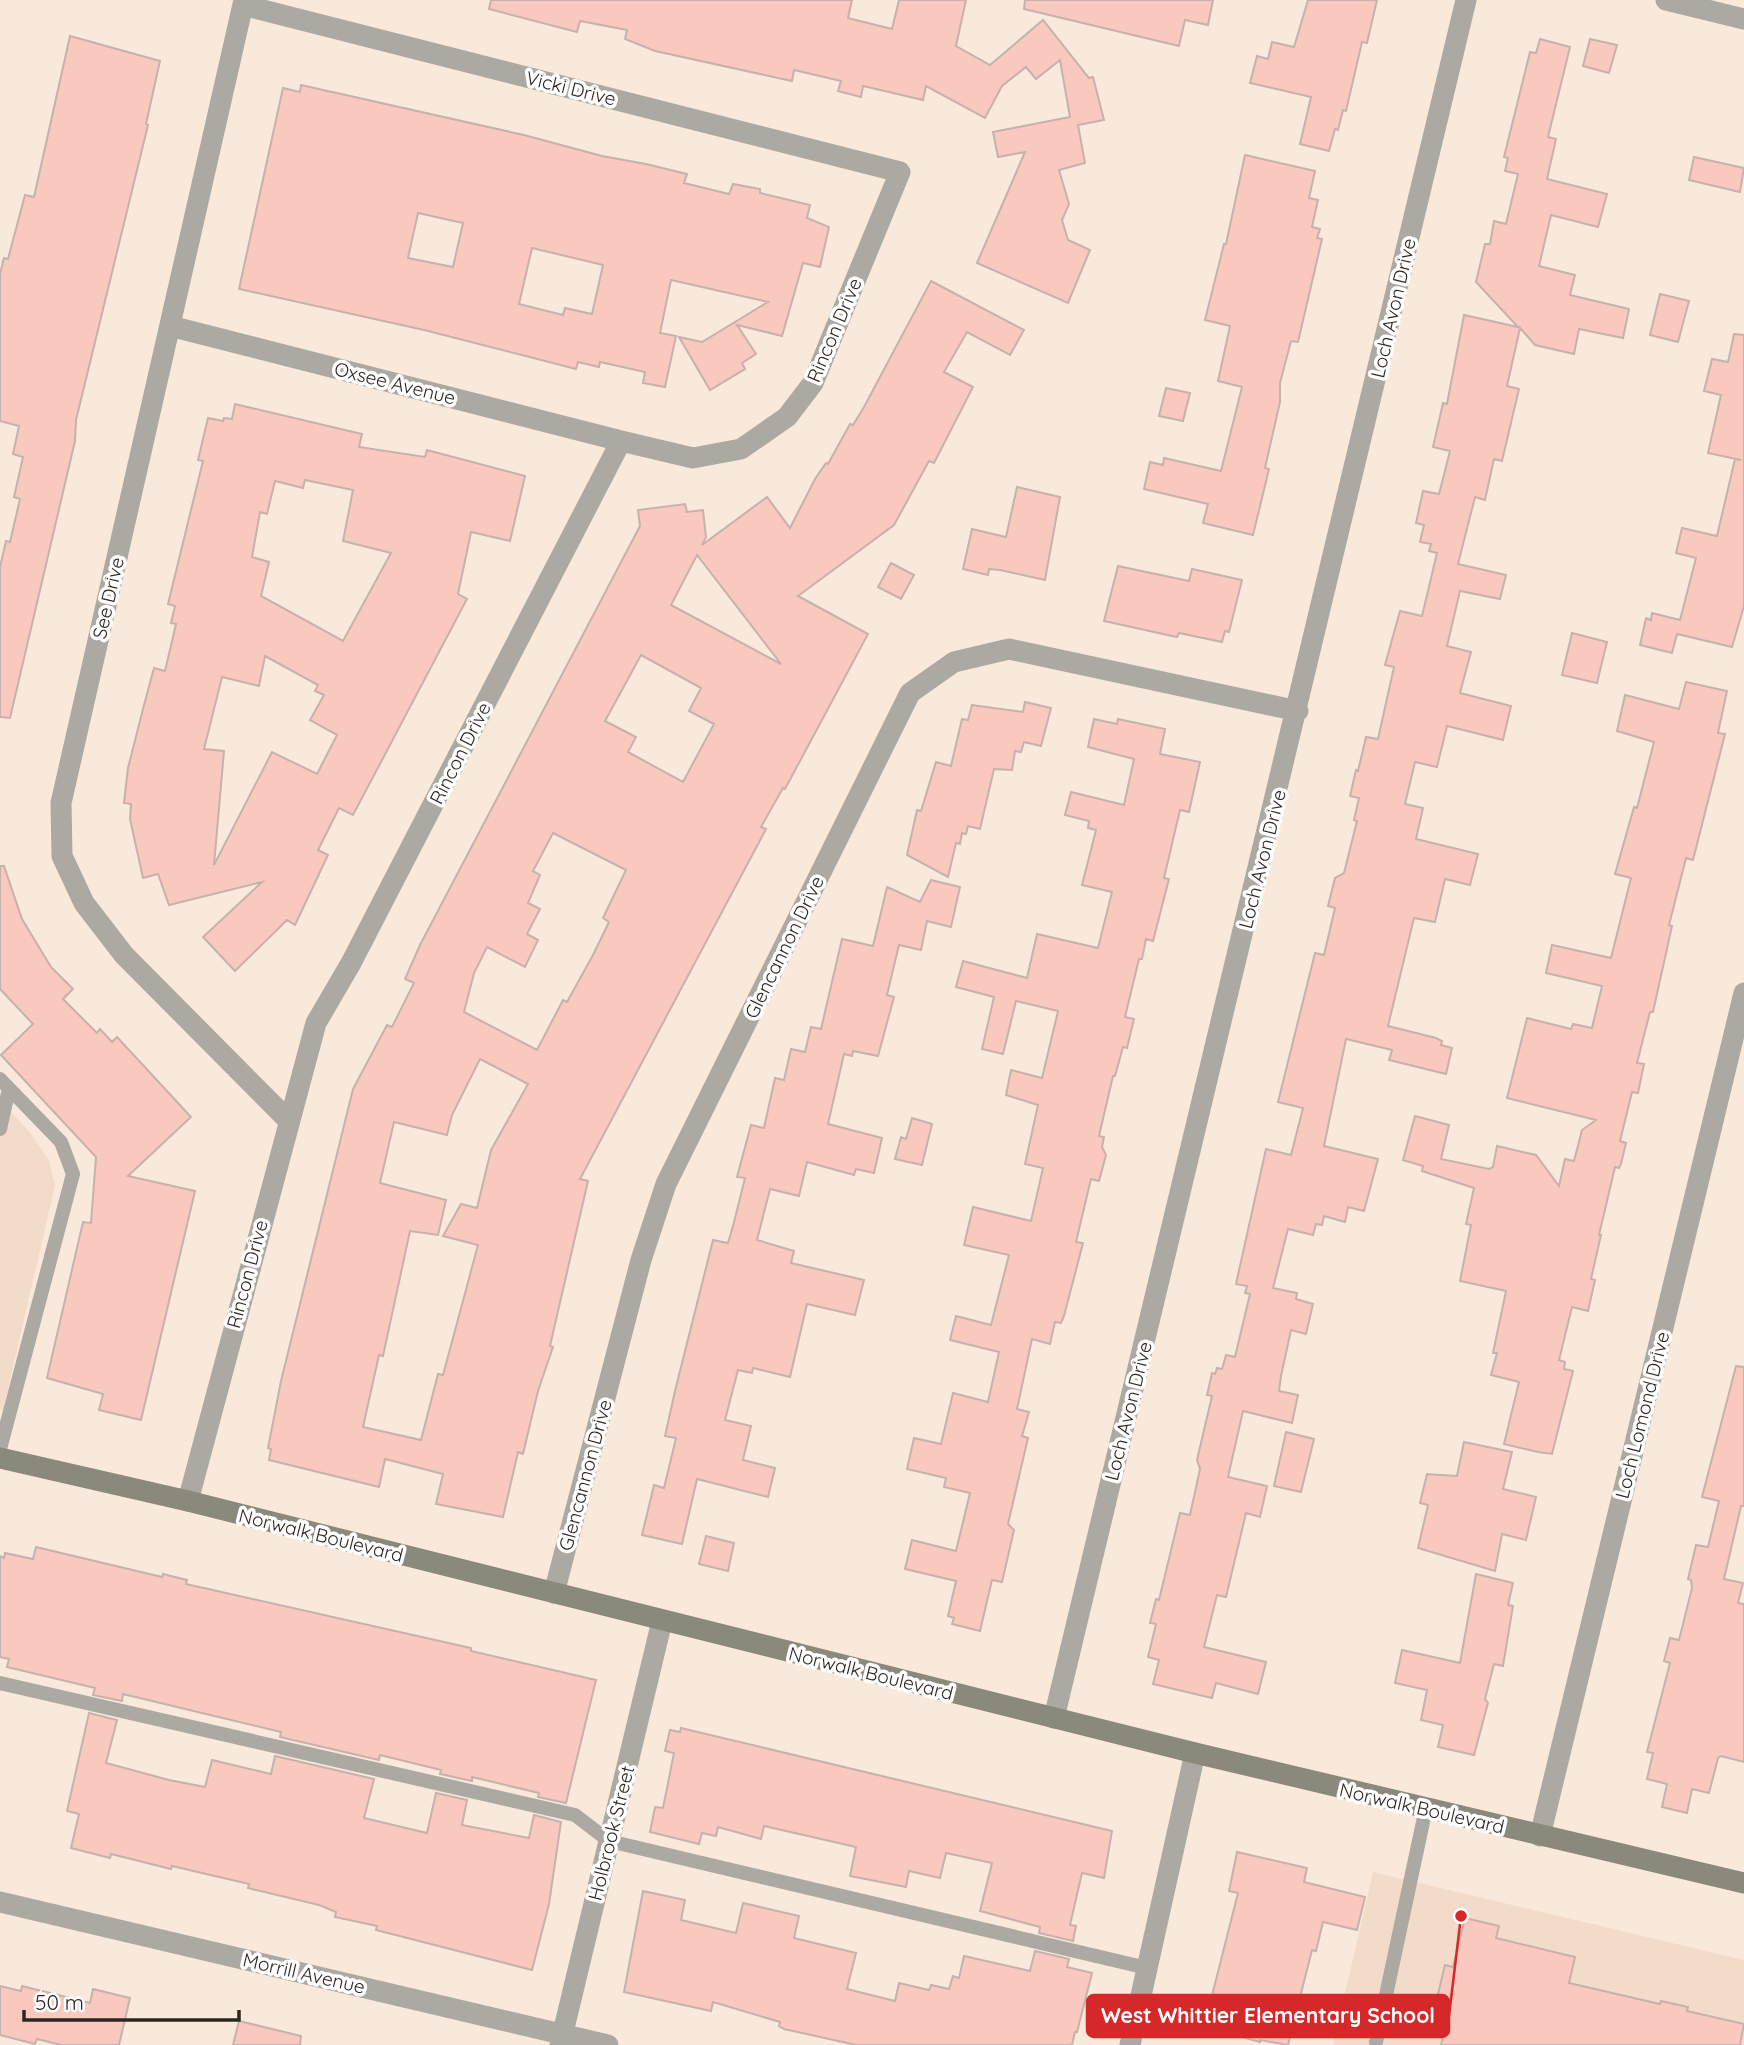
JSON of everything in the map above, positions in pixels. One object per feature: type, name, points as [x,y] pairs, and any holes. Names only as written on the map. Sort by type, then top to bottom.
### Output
[{"type":"main road","name":"Norwalk Boulevard","points":[[0,1458],[188,1501],[1195,1753],[1744,1882]]},
{"type":"street","name":"Loch Avon Drive","points":[[1054,1718],[1298,711],[1466,0]]},
{"type":"street","points":[[1669,0],[1744,19]]},
{"type":"street","name":"Vicki Drive","points":[[244,3],[900,172]]},
{"type":"street","name":"See Drive","points":[[244,3],[61,803],[62,856],[85,903],[124,955],[288,1120]]},
{"type":"street","name":"Rincon Drive","points":[[188,1501],[316,1023],[351,963],[621,441],[693,458],[741,449],[787,417],[813,383],[900,172]]},
{"type":"street","name":"Oxsee Avenue","points":[[170,326],[621,441]]},
{"type":"street","name":"Glencannon Drive","points":[[554,1593],[641,1260],[666,1184],[910,693],[954,662],[1009,649],[1298,711]]},
{"type":"street","name":"Loch Lomond Drive","points":[[1540,1836],[1744,993]]},
{"type":"street","name":"Holbrook Street","points":[[561,2039],[662,1621]]},
{"type":"street","points":[[1130,2045],[1195,1753]]},
{"type":"street","name":"Morrill Avenue","points":[[0,1902],[561,2039],[608,2045]]},
{"type":"lane","points":[[0,1129],[5,1084]]},
{"type":"lane","points":[[0,1449],[73,1174],[61,1142],[5,1084]]},
{"type":"lane","points":[[0,1683],[575,1815],[608,1842],[1147,1968]]},
{"type":"lane","points":[[1376,2042],[1426,1808]]},
{"type":"shaded area","points":[[0,1101],[30,1132],[49,1160],[55,1186],[3,1410],[0,1409]]},
{"type":"shaded area","points":[[1373,1872],[1744,1960],[1744,2045],[1333,2045]]},
{"type":"building","points":[[491,0],[852,0],[848,18],[892,29],[899,0],[966,0],[956,46],[990,65],[1043,20],[1089,78],[1093,77],[1104,120],[1078,125],[1085,163],[1059,170],[1069,204],[1062,220],[1068,240],[1090,250],[1068,303],[977,263],[1025,152],[998,157],[993,132],[1070,117],[1060,60],[1036,79],[1026,67],[1002,86],[985,118],[926,86],[923,100],[863,86],[861,97],[838,91],[841,81],[794,70],[792,81],[655,51],[625,39],[627,30],[580,21],[577,32],[489,9]]},
{"type":"building","points":[[1025,0],[1213,0],[1208,25],[1185,20],[1179,46],[1024,9]]},
{"type":"building","points":[[1308,0],[1377,0],[1367,43],[1362,42],[1346,111],[1343,110],[1329,151],[1300,144],[1311,97],[1250,83],[1257,56],[1268,59],[1272,42],[1294,47]]},
{"type":"building","points":[[70,36],[160,61],[146,124],[148,125],[76,420],[75,441],[10,718],[0,717],[0,567],[6,541],[10,542],[20,499],[14,497],[23,457],[13,454],[19,426],[0,421],[0,274],[4,258],[8,259],[25,195],[34,197]]},
{"type":"building","points":[[1540,39],[1570,47],[1548,137],[1556,139],[1547,179],[1607,194],[1598,227],[1551,215],[1539,266],[1575,275],[1570,295],[1629,309],[1623,338],[1579,329],[1574,354],[1535,345],[1520,328],[1507,386],[1519,389],[1502,461],[1494,459],[1485,500],[1475,497],[1458,564],[1506,575],[1500,599],[1460,591],[1447,646],[1471,652],[1460,693],[1511,706],[1503,740],[1447,726],[1437,767],[1415,762],[1405,804],[1423,808],[1416,839],[1478,854],[1470,885],[1445,879],[1435,922],[1414,918],[1388,1026],[1436,1038],[1442,1041],[1441,1045],[1452,1048],[1446,1074],[1389,1060],[1392,1050],[1346,1039],[1324,1146],[1378,1159],[1364,1211],[1348,1207],[1345,1222],[1324,1216],[1322,1225],[1316,1224],[1313,1235],[1288,1229],[1273,1288],[1297,1293],[1296,1299],[1313,1304],[1306,1334],[1291,1330],[1281,1376],[1279,1391],[1298,1395],[1292,1423],[1243,1411],[1228,1477],[1267,1486],[1260,1517],[1246,1513],[1226,1597],[1217,1595],[1204,1647],[1266,1662],[1258,1694],[1216,1683],[1212,1698],[1153,1684],[1159,1660],[1148,1657],[1156,1624],[1150,1623],[1156,1599],[1159,1600],[1180,1513],[1190,1515],[1200,1469],[1197,1460],[1212,1396],[1207,1395],[1212,1373],[1215,1374],[1217,1368],[1222,1369],[1226,1355],[1235,1357],[1250,1294],[1245,1293],[1247,1286],[1236,1284],[1266,1149],[1291,1155],[1303,1108],[1278,1102],[1315,953],[1324,955],[1335,908],[1328,906],[1335,878],[1344,873],[1357,821],[1354,820],[1359,798],[1350,796],[1356,770],[1358,771],[1366,737],[1378,739],[1394,667],[1385,665],[1400,611],[1422,616],[1437,553],[1429,551],[1431,544],[1420,542],[1424,525],[1416,523],[1423,491],[1439,494],[1450,451],[1433,447],[1443,403],[1447,404],[1464,315],[1518,327],[1476,282],[1485,244],[1490,244],[1494,221],[1506,224],[1518,174],[1505,171],[1508,158],[1504,157],[1530,52],[1536,53]]},
{"type":"building","points":[[1590,39],[1617,45],[1609,73],[1583,66]]},
{"type":"building","points":[[301,85],[687,174],[684,183],[729,194],[733,184],[760,189],[760,193],[810,205],[807,218],[829,227],[820,267],[803,263],[782,336],[737,325],[756,354],[742,363],[745,369],[710,390],[679,337],[702,342],[768,302],[671,280],[660,333],[676,336],[665,387],[643,383],[645,372],[600,362],[599,367],[578,362],[576,369],[424,330],[239,289],[283,88],[300,92]],"holes":[[[418,213],[463,223],[453,267],[408,258]],[[532,248],[603,265],[592,314],[565,308],[563,315],[519,304]]]},
{"type":"building","points":[[1245,155],[1315,171],[1309,198],[1318,200],[1312,227],[1320,229],[1317,238],[1322,239],[1298,342],[1291,341],[1280,383],[1280,402],[1265,468],[1269,469],[1253,535],[1203,523],[1208,504],[1144,489],[1150,462],[1163,465],[1164,458],[1221,471],[1242,387],[1218,381],[1230,326],[1205,320],[1226,244]]},
{"type":"building","points":[[1694,157],[1744,168],[1740,192],[1689,180]]},
{"type":"building","points":[[931,281],[1024,330],[1010,355],[967,332],[944,372],[973,387],[934,463],[929,461],[894,525],[798,596],[868,634],[785,789],[783,788],[761,827],[766,829],[580,1179],[588,1181],[550,1346],[553,1347],[538,1391],[523,1454],[518,1452],[503,1517],[436,1504],[443,1474],[385,1459],[379,1487],[269,1460],[271,1449],[268,1448],[281,1381],[353,1089],[387,1025],[392,1027],[414,983],[405,979],[420,945],[640,526],[638,510],[685,504],[687,512],[703,510],[706,537],[702,545],[767,497],[790,528],[815,479],[826,463],[828,464],[850,424],[853,425]],"holes":[[[697,555],[781,664],[671,605]],[[641,655],[701,688],[689,711],[714,724],[683,782],[628,752],[636,737],[605,721]],[[553,833],[626,870],[603,918],[609,922],[593,955],[567,1002],[563,1000],[537,1050],[464,1012],[474,973],[487,947],[525,967],[538,940],[527,934],[540,909],[528,903],[540,875],[533,871]],[[480,1059],[528,1084],[491,1150],[477,1208],[461,1204],[443,1236],[478,1245],[443,1375],[438,1374],[421,1440],[363,1427],[379,1355],[383,1356],[410,1231],[438,1235],[446,1200],[380,1183],[394,1122],[447,1135],[452,1115]]]},
{"type":"building","points":[[1660,294],[1689,301],[1678,342],[1650,335]]},
{"type":"building","points":[[1734,334],[1744,335],[1744,606],[1732,647],[1677,634],[1672,653],[1640,645],[1646,618],[1651,620],[1652,613],[1680,620],[1696,558],[1676,553],[1682,528],[1717,536],[1735,459],[1741,460],[1708,453],[1721,395],[1704,391],[1712,359],[1728,362]]},
{"type":"building","points":[[1166,388],[1190,393],[1183,421],[1159,416]]},
{"type":"building","points":[[235,404],[362,434],[359,447],[425,457],[427,450],[525,476],[510,541],[471,532],[458,594],[467,599],[353,815],[339,808],[318,850],[328,855],[295,925],[287,920],[235,971],[203,937],[262,882],[169,905],[158,874],[143,878],[130,819],[131,804],[124,803],[128,768],[154,668],[165,671],[176,624],[171,623],[175,606],[168,604],[203,461],[198,460],[208,418],[223,421],[224,418],[232,419]],"holes":[[[305,480],[353,490],[343,541],[391,553],[343,641],[261,596],[269,562],[252,557],[260,512],[267,514],[275,481],[303,488]],[[265,656],[318,685],[315,691],[324,695],[310,720],[337,735],[317,774],[272,752],[214,865],[224,751],[204,749],[222,677],[259,686]]]},
{"type":"building","points":[[1017,487],[1060,497],[1045,580],[1000,570],[989,569],[988,575],[963,569],[972,529],[1006,537]]},
{"type":"building","points":[[891,563],[914,575],[901,599],[878,587]]},
{"type":"building","points":[[1118,566],[1189,581],[1192,569],[1242,580],[1229,632],[1225,631],[1222,642],[1179,633],[1177,637],[1104,621]]},
{"type":"building","points":[[1572,633],[1607,642],[1597,683],[1562,675]]},
{"type":"building","points":[[1686,682],[1727,691],[1718,733],[1725,734],[1693,860],[1686,858],[1669,925],[1672,926],[1653,1012],[1650,1012],[1637,1063],[1644,1064],[1638,1093],[1632,1092],[1620,1141],[1626,1143],[1621,1164],[1619,1168],[1615,1167],[1599,1235],[1591,1279],[1595,1280],[1588,1311],[1572,1307],[1559,1360],[1565,1362],[1564,1369],[1573,1371],[1552,1454],[1538,1452],[1504,1444],[1519,1382],[1491,1375],[1506,1291],[1460,1281],[1471,1225],[1466,1224],[1474,1188],[1422,1171],[1423,1166],[1403,1160],[1415,1116],[1449,1125],[1441,1159],[1489,1169],[1493,1167],[1497,1146],[1536,1155],[1559,1186],[1565,1159],[1574,1161],[1582,1130],[1596,1120],[1507,1098],[1527,1018],[1571,1029],[1573,1024],[1592,1028],[1602,986],[1546,973],[1552,945],[1611,958],[1631,878],[1615,874],[1634,807],[1637,808],[1654,742],[1617,731],[1625,695],[1679,709]]},
{"type":"building","points":[[1025,702],[1051,708],[1041,746],[1024,742],[1021,752],[1015,751],[1012,770],[994,769],[980,829],[968,826],[966,834],[962,833],[960,844],[956,843],[948,877],[907,855],[917,810],[921,811],[936,762],[951,766],[962,719],[968,720],[972,705],[1023,712]]},
{"type":"building","points":[[1094,719],[1117,724],[1118,719],[1165,729],[1160,754],[1200,762],[1189,812],[1180,810],[1164,878],[1169,879],[1153,941],[1146,939],[1142,959],[1139,959],[1125,1017],[1134,1019],[1127,1048],[1123,1047],[1113,1076],[1099,1136],[1104,1137],[1102,1147],[1106,1155],[1099,1181],[1091,1179],[1076,1242],[1083,1243],[1064,1316],[1061,1323],[1055,1322],[1050,1344],[1032,1339],[1017,1409],[1029,1412],[1022,1436],[1028,1438],[1008,1524],[1014,1530],[1002,1582],[992,1580],[980,1631],[952,1624],[954,1618],[948,1616],[956,1581],[905,1569],[912,1540],[956,1551],[970,1493],[944,1487],[946,1478],[907,1469],[914,1438],[941,1444],[953,1393],[988,1402],[999,1352],[950,1340],[956,1316],[991,1325],[1009,1255],[964,1245],[973,1207],[1031,1221],[1043,1168],[1025,1164],[1038,1105],[1006,1095],[1011,1070],[1042,1078],[1058,1011],[1016,1001],[1003,1054],[982,1049],[994,997],[956,987],[963,961],[1027,978],[1037,934],[1098,948],[1112,892],[1082,885],[1096,830],[1088,828],[1089,821],[1065,815],[1071,792],[1124,805],[1134,759],[1088,747]]},
{"type":"building","points":[[0,866],[4,866],[22,919],[51,967],[73,989],[63,999],[97,1033],[100,1029],[112,1042],[117,1037],[191,1117],[128,1176],[195,1191],[141,1420],[99,1410],[103,1394],[47,1378],[83,1222],[91,1223],[96,1157],[1,1055],[33,1024],[0,989]]},
{"type":"building","points":[[931,880],[960,887],[951,927],[927,921],[921,950],[899,945],[887,995],[894,997],[878,1056],[853,1051],[852,1056],[844,1054],[828,1124],[882,1138],[874,1173],[856,1169],[854,1175],[807,1162],[799,1196],[770,1189],[757,1240],[794,1251],[791,1263],[864,1280],[855,1315],[807,1304],[790,1377],[753,1368],[752,1373],[738,1370],[725,1420],[751,1426],[743,1460],[775,1468],[768,1497],[697,1479],[682,1544],[642,1535],[654,1485],[664,1488],[676,1438],[665,1436],[675,1391],[713,1240],[728,1243],[733,1226],[745,1178],[737,1177],[751,1125],[764,1128],[775,1078],[784,1080],[791,1049],[805,1052],[811,1027],[821,1029],[842,939],[873,946],[887,887],[920,902]]},
{"type":"building","points":[[912,1118],[932,1124],[922,1165],[895,1159],[901,1137],[906,1139]]},
{"type":"building","points":[[1736,1366],[1744,1367],[1744,1506],[1741,1506],[1724,1579],[1743,1583],[1738,1603],[1744,1604],[1744,1762],[1721,1756],[1718,1758],[1709,1793],[1692,1789],[1687,1813],[1662,1807],[1667,1784],[1647,1779],[1653,1753],[1647,1752],[1670,1663],[1664,1661],[1670,1638],[1679,1640],[1692,1588],[1691,1580],[1688,1579],[1696,1545],[1708,1547],[1719,1501],[1702,1497]]},
{"type":"building","points":[[1286,1432],[1314,1439],[1301,1492],[1274,1486]]},
{"type":"building","points":[[1464,1442],[1512,1452],[1503,1489],[1536,1497],[1526,1540],[1502,1534],[1495,1571],[1418,1548],[1428,1505],[1420,1503],[1427,1474],[1457,1476]]},
{"type":"building","points":[[706,1536],[734,1543],[728,1571],[699,1564]]},
{"type":"building","points":[[36,1547],[162,1577],[163,1574],[187,1580],[186,1584],[471,1648],[471,1651],[596,1680],[566,1803],[538,1797],[539,1793],[472,1777],[472,1781],[440,1774],[441,1770],[380,1755],[379,1760],[280,1737],[281,1732],[123,1694],[122,1701],[93,1695],[95,1688],[7,1667],[9,1659],[0,1657],[0,1556],[4,1558],[5,1553],[33,1559]]},
{"type":"building","points":[[1476,1574],[1513,1583],[1508,1605],[1513,1606],[1503,1666],[1494,1664],[1485,1699],[1488,1703],[1474,1755],[1438,1747],[1443,1725],[1421,1720],[1427,1690],[1395,1683],[1402,1650],[1460,1663]]},
{"type":"building","points":[[89,1713],[117,1720],[106,1763],[169,1780],[205,1787],[212,1760],[271,1774],[275,1756],[374,1779],[364,1818],[427,1833],[436,1793],[467,1800],[462,1825],[529,1838],[534,1815],[561,1822],[549,1904],[532,1970],[376,1930],[377,1926],[335,1917],[336,1912],[319,1905],[248,1888],[249,1884],[172,1866],[171,1869],[111,1854],[110,1858],[71,1848],[79,1814],[67,1811]]},
{"type":"building","points":[[681,1728],[1112,1831],[1104,1878],[1082,1873],[1070,1925],[1076,1926],[1073,1941],[1039,1933],[1040,1927],[980,1911],[992,1863],[946,1853],[940,1878],[909,1871],[906,1887],[850,1876],[856,1847],[764,1826],[761,1839],[718,1827],[716,1836],[702,1833],[699,1844],[650,1832],[655,1807],[663,1808],[674,1753],[665,1751],[670,1730],[680,1732]]},
{"type":"building","points":[[1237,1852],[1307,1868],[1304,1882],[1365,1897],[1357,1930],[1323,1922],[1316,1951],[1312,1950],[1288,2045],[1260,2042],[1204,2027],[1238,1893],[1229,1891]]},
{"type":"building","points":[[643,1891],[685,1900],[681,1920],[736,1933],[743,1903],[799,1916],[794,1938],[856,1953],[847,1989],[895,2001],[899,1983],[929,1990],[931,1985],[949,1989],[953,1976],[959,1978],[964,1956],[1030,1971],[1035,1951],[1069,1959],[1067,1967],[1092,1973],[1072,2045],[856,2045],[784,2029],[779,2026],[780,2022],[713,2002],[711,2011],[624,1992]]},
{"type":"building","points":[[1465,1918],[1499,1926],[1496,1938],[1575,1957],[1569,1983],[1660,2004],[1661,2001],[1688,2007],[1687,2011],[1744,2024],[1740,2045],[1441,2045],[1448,2014],[1434,2011],[1445,1965],[1453,1967]]},
{"type":"building","points":[[0,1986],[21,1991],[22,1986],[90,2003],[93,1989],[130,1998],[119,2045],[61,2045],[37,2039],[35,2044],[0,2035]]},
{"type":"building","points":[[239,2021],[301,2036],[300,2045],[233,2045]]},
{"type":"place","name":"West Whittier Elementary School","points":[[1461,1916]]}]
